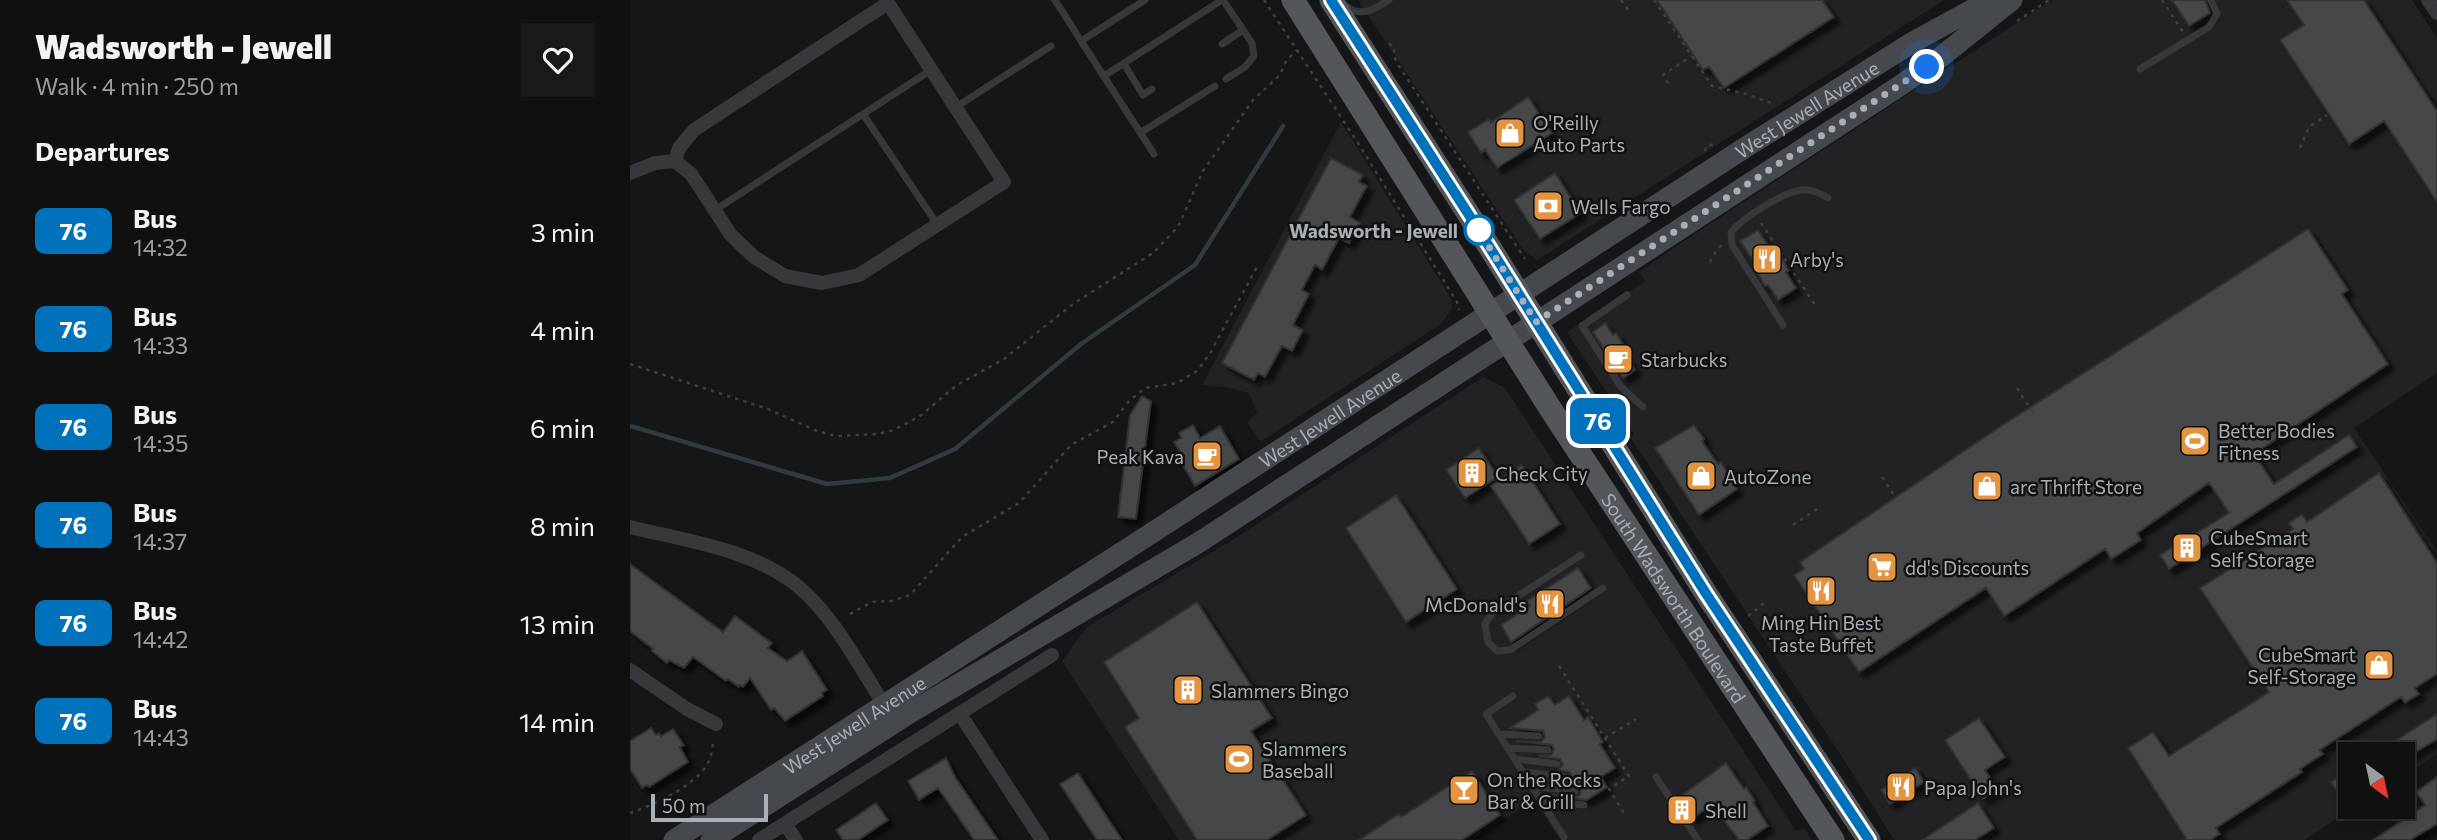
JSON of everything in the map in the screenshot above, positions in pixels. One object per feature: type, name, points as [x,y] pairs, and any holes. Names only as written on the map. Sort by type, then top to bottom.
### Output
[{"type":"main road","name":"South Wadsworth Boulevard","points":[[1293,0],[1507,341],[1833,840]]},
{"type":"main road","name":"South Wadsworth Boulevard","points":[[1331,0],[1699,582],[1869,840]]},
{"type":"main road","name":"West Jewell Avenue","points":[[674,840],[1142,540],[1518,293],[1913,42],[1990,0]]},
{"type":"main road","name":"West Jewell Avenue","points":[[711,840],[913,711],[1198,543],[1909,79],[2012,0]]},
{"type":"street","points":[[2428,0],[2437,13]]},
{"type":"street","points":[[630,173],[655,163],[676,161],[691,174],[731,234],[754,257],[785,276],[822,284],[859,275],[1004,182],[887,1],[694,130],[679,148],[676,161]]},
{"type":"street","points":[[630,527],[748,558],[776,571],[800,588],[823,612],[884,705]]},
{"type":"street","points":[[759,840],[1052,655]]},
{"type":"street","points":[[630,670],[687,709],[716,724]]},
{"type":"street","points":[[960,714],[1042,840]]},
{"type":"street","points":[[785,824],[796,840]]},
{"type":"lane","points":[[1055,0],[1154,154]]},
{"type":"lane","points":[[1081,41],[1145,0]]},
{"type":"lane","points":[[1104,76],[1223,0],[1252,43],[1254,55],[1245,67],[1226,79]]},
{"type":"lane","points":[[1338,0],[1353,12],[1363,12],[1375,9],[1389,0]]},
{"type":"lane","points":[[2140,69],[2209,27],[2217,14],[2211,0]]},
{"type":"lane","points":[[1222,44],[1244,30]]},
{"type":"lane","points":[[956,107],[1051,46]]},
{"type":"lane","points":[[1124,64],[1143,95],[1152,89]]},
{"type":"lane","points":[[715,210],[931,69]]},
{"type":"lane","points":[[1140,134],[1215,86]]},
{"type":"lane","points":[[863,114],[937,224]]},
{"type":"lane","points":[[1783,325],[1730,240],[1731,232],[1775,201],[1797,190],[1813,191],[1828,198]]},
{"type":"lane","points":[[1627,295],[1582,326],[1621,387],[1643,407]]},
{"type":"lane","points":[[1581,555],[1492,613],[1485,624],[1488,642],[1497,651],[1510,650],[1603,588]]},
{"type":"lane","points":[[1513,696],[1486,713],[1564,837]]},
{"type":"lane","points":[[1499,734],[1539,736]]},
{"type":"lane","points":[[1508,747],[1548,750]]},
{"type":"lane","points":[[1515,759],[1557,764]]},
{"type":"lane","points":[[1524,772],[1566,777]]},
{"type":"lane","points":[[1656,777],[1698,840]]},
{"type":"lane","points":[[1533,786],[1575,791]]},
{"type":"lane","points":[[1542,801],[1584,805]]},
{"type":"path","points":[[1264,0],[1457,302]]},
{"type":"path","points":[[1621,0],[1629,11]]},
{"type":"path","points":[[1654,0],[1712,86],[1774,104]]},
{"type":"path","points":[[2040,6],[2049,0]]},
{"type":"path","points":[[2162,0],[2183,33]]},
{"type":"path","points":[[1390,44],[1394,46],[1397,63],[1523,260],[1530,263]]},
{"type":"path","points":[[630,363],[768,409],[817,431],[836,436],[878,434],[901,427],[920,416],[965,380],[1004,359],[1073,304],[1153,253],[1165,242],[1178,227],[1203,171],[1253,100],[1280,75],[1288,57],[1297,50]]},
{"type":"path","points":[[1668,83],[1663,75],[1691,56]]},
{"type":"path","points":[[2300,148],[2309,127],[2327,115]]},
{"type":"path","points":[[1753,227],[1760,222],[1815,305]]},
{"type":"path","points":[[1710,262],[1717,249],[1730,240]]},
{"type":"path","points":[[850,614],[872,602],[891,601],[910,595],[962,537],[1028,495],[1071,445],[1113,422],[1128,401],[1145,388],[1177,383],[1197,371],[1209,355],[1258,265]]},
{"type":"path","points":[[2017,388],[2033,413]]},
{"type":"path","points":[[1882,477],[1895,497]]},
{"type":"path","points":[[1793,525],[1817,509]]},
{"type":"path","points":[[1748,616],[1764,603]]},
{"type":"path","points":[[1559,666],[1629,776],[1609,789],[1625,815]]},
{"type":"path","points":[[1605,738],[1636,719]]},
{"type":"path","points":[[630,813],[667,797],[705,768],[711,759],[716,724]]},
{"type":"shaded area","points":[[1358,0],[1944,0],[1537,260],[1524,251]]},
{"type":"shaded area","points":[[2052,0],[2412,0],[2437,38],[2437,373],[2354,428],[2437,551],[2437,754],[2415,768],[2415,742],[2338,742],[2338,818],[2304,840],[1894,840],[1630,437],[1634,434],[1567,332],[1645,281],[1639,272]]},
{"type":"shaded area","points":[[1341,122],[1452,300],[1452,309],[1441,324],[1260,442],[1247,422],[1257,413],[1249,393],[1202,385]]},
{"type":"shaded area","points":[[1483,377],[1505,388],[1796,831],[1804,828],[1812,840],[1560,840],[1534,800],[1471,840],[1179,840],[1062,661],[1087,627],[1234,539]]},
{"type":"building","points":[[1657,0],[1822,0],[1834,17],[1724,88],[1709,67],[1703,70]]},
{"type":"building","points":[[2172,0],[2205,0],[2210,13],[2189,26]]},
{"type":"building","points":[[2287,0],[2364,0],[2437,111],[2437,202],[2384,121],[2349,144],[2280,40],[2304,25]]},
{"type":"building","name":"O'Reilly Auto Parts","points":[[1528,97],[1552,133],[1497,168],[1485,150],[1481,153],[1468,132],[1489,119],[1491,122]]},
{"type":"building","points":[[1331,158],[1363,175],[1359,182],[1367,186],[1350,217],[1360,223],[1349,243],[1339,238],[1322,270],[1315,265],[1302,290],[1309,294],[1293,325],[1303,330],[1292,351],[1282,346],[1265,377],[1258,373],[1254,380],[1222,363]]},
{"type":"building","name":"Wells Fargo","points":[[1555,173],[1581,213],[1540,239],[1514,200]]},
{"type":"building","points":[[2308,229],[2348,290],[2342,294],[2388,364],[2254,454],[2274,484],[2349,435],[2357,447],[2169,569],[2160,555],[2229,513],[2209,483],[2137,533],[2141,540],[2111,559],[2105,549],[2004,616],[1986,588],[1859,672],[1794,575],[1804,569],[1800,562],[1998,428]]},
{"type":"building","name":"Arby's","points":[[1758,230],[1774,254],[1777,251],[1796,288],[1778,300],[1768,285],[1765,286],[1753,266],[1756,265],[1740,241]]},
{"type":"building","name":"Starbucks","points":[[1605,323],[1625,347],[1621,349],[1635,370],[1623,378],[1593,332]]},
{"type":"building","points":[[1142,396],[1151,401],[1136,519],[1118,517],[1130,415]]},
{"type":"building","points":[[1193,425],[1200,438],[1220,426],[1239,459],[1195,486],[1178,457],[1182,455],[1174,442],[1181,438],[1179,433]]},
{"type":"building","name":"AutoZone","points":[[1694,425],[1704,439],[1702,441],[1718,464],[1721,462],[1737,489],[1699,515],[1655,448]]},
{"type":"building","name":"Check City","points":[[1479,448],[1498,477],[1465,498],[1446,470]]},
{"type":"building","points":[[1522,465],[1560,524],[1529,544],[1491,486]]},
{"type":"building","points":[[2379,473],[2437,563],[2437,674],[2415,688],[2419,694],[2405,703],[2401,697],[2320,750],[2323,754],[2300,769],[2302,772],[2216,828],[2220,834],[2210,840],[2187,840],[2128,748],[2153,732],[2169,756],[2269,692],[2200,588],[2293,529],[2289,523],[2302,514],[2307,522]]},
{"type":"building","points":[[1396,495],[1457,589],[1406,622],[1346,528]]},
{"type":"building","points":[[630,564],[723,632],[735,616],[772,643],[768,648],[787,661],[802,651],[827,690],[822,693],[823,696],[785,721],[774,708],[771,710],[750,678],[743,687],[739,687],[693,657],[684,668],[669,660],[667,663],[630,631]]},
{"type":"building","name":"McDonald's","points":[[1578,568],[1591,588],[1511,642],[1501,625],[1530,606],[1527,601]]},
{"type":"building","name":"Slammers Bingo","points":[[1197,602],[1272,718],[1251,731],[1306,815],[1267,840],[1197,840],[1125,727],[1139,718],[1104,662]]},
{"type":"building","points":[[1548,696],[1555,705],[1569,696],[1584,720],[1588,717],[1615,768],[1601,777],[1607,787],[1587,800],[1551,796],[1550,794],[1577,797],[1581,789],[1576,785],[1541,780],[1566,783],[1572,778],[1569,772],[1558,770],[1563,765],[1560,759],[1539,756],[1551,755],[1554,750],[1552,745],[1516,741],[1541,742],[1545,737],[1543,731],[1510,728],[1538,710],[1535,704]]},
{"type":"building","points":[[2437,714],[2437,739],[2415,753],[2415,742],[2394,742]]},
{"type":"building","points":[[1979,718],[2005,757],[1985,770],[1998,790],[1983,799],[1945,740]]},
{"type":"building","points":[[651,728],[656,735],[659,733],[661,736],[673,729],[684,745],[680,747],[688,762],[649,787],[647,785],[642,788],[630,769],[630,741]]},
{"type":"building","points":[[946,758],[955,777],[998,840],[974,840],[938,788],[919,800],[908,781]]},
{"type":"building","name":"Shell","points":[[1726,763],[1744,789],[1746,787],[1768,826],[1747,840],[1739,840],[1712,805],[1691,819],[1678,798]]},
{"type":"building","points":[[1915,768],[1924,782],[1890,804],[1881,790]]},
{"type":"building","name":"On the Rocks Bar & Grill","points":[[1472,771],[1500,815],[1462,840],[1359,840],[1399,814],[1401,817]]},
{"type":"building","points":[[1078,773],[1122,840],[1097,840],[1079,813],[1060,784]]},
{"type":"building","points":[[2437,777],[2437,824],[2410,840],[2373,840],[2404,819],[2415,819],[2415,812],[2425,805],[2416,792]]},
{"type":"building","points":[[2338,778],[2338,793],[2331,782]]},
{"type":"building","points":[[876,803],[888,820],[858,840],[843,840],[836,830]]},
{"type":"building","points":[[1978,803],[1994,828],[1975,840],[1922,840]]},
{"type":"waterway","points":[[630,426],[827,484],[890,478],[955,449],[1081,344],[1195,265],[1283,126]]},
{"type":"bus line","name":"76","points":[[1331,0],[1705,592],[1869,840]]},
{"type":"place","name":"O'Reilly Auto Parts","points":[[1510,133]]},
{"type":"place","name":"Wells Fargo","points":[[1548,206]]},
{"type":"place","name":"Wadsworth - Jewell","points":[[1479,230]]},
{"type":"place","name":"Arby's","points":[[1767,259]]},
{"type":"place","name":"Starbucks","points":[[1618,359]]},
{"type":"place","name":"Better Bodies Fitness","points":[[2195,441]]},
{"type":"place","name":"Peak Kava","points":[[1207,456]]},
{"type":"place","name":"Check City","points":[[1472,473]]},
{"type":"place","name":"AutoZone","points":[[1701,476]]},
{"type":"place","name":"arc Thrift Store","points":[[1987,486]]},
{"type":"place","name":"CubeSmart Self Storage","points":[[2187,548]]},
{"type":"place","name":"dd's Discounts","points":[[1882,567]]},
{"type":"place","name":"Ming Hin Best Taste Buffet","points":[[1821,591]]},
{"type":"place","name":"McDonald's","points":[[1550,604]]},
{"type":"place","name":"CubeSmart Self-Storage","points":[[2379,665]]},
{"type":"place","name":"Slammers Bingo","points":[[1188,690]]},
{"type":"place","name":"Slammers Baseball","points":[[1239,759]]},
{"type":"place","name":"Papa John's","points":[[1901,787]]},
{"type":"place","name":"On the Rocks Bar & Grill","points":[[1464,790]]},
{"type":"place","name":"Shell","points":[[1682,810]]},
{"type":"route","points":[[1479,230],[1474,223],[1536,322],[1927,67]]}]
